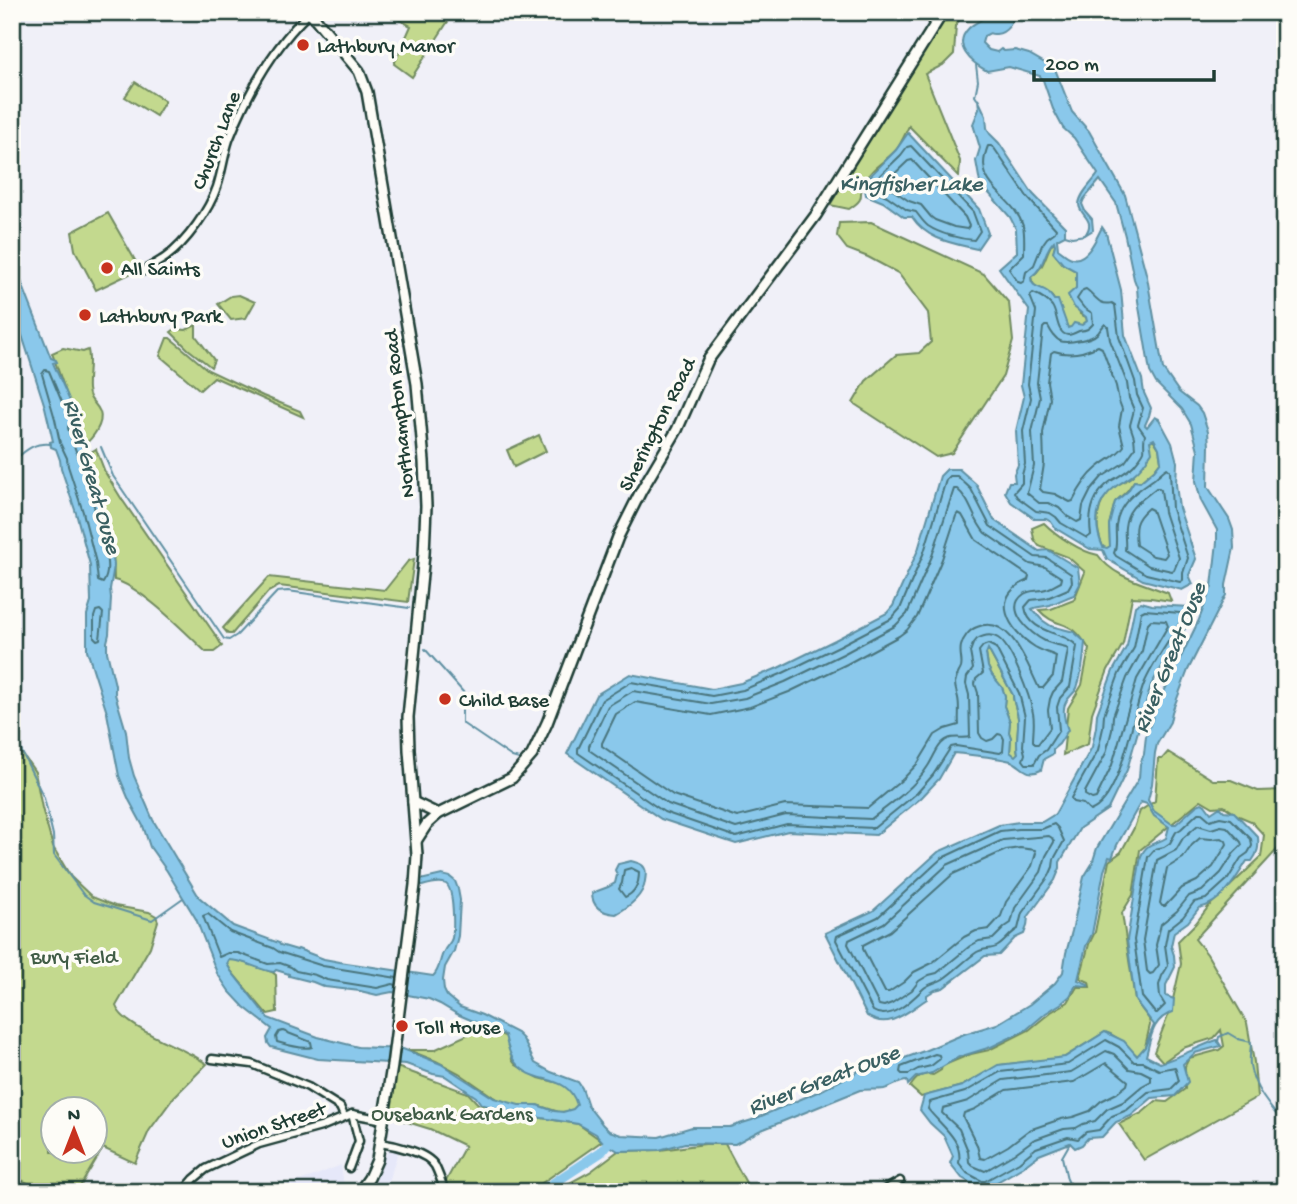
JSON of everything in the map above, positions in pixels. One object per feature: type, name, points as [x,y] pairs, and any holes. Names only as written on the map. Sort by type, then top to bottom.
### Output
[{"type":"main road","name":"Northampton Road","points":[[310,12],[364,80],[417,384],[426,506],[408,717],[417,855],[415,885],[377,1160],[359,1192]]},
{"type":"main road","name":"Sherington Road","points":[[416,841],[427,824],[438,814],[512,778],[532,755],[547,723],[618,537],[677,430],[708,360],[816,215],[943,12]]},
{"type":"main road","points":[[413,802],[438,814]]},
{"type":"street","name":"Church Lane","points":[[143,271],[170,253],[195,227],[217,185],[228,142],[245,102],[291,32],[310,12]]},
{"type":"street","points":[[212,1059],[252,1064],[308,1087],[340,1107],[348,1115],[359,1141],[349,1168]]},
{"type":"street","points":[[348,1115],[384,1120]]},
{"type":"street","name":"Union Street","points":[[183,1192],[194,1179],[215,1163],[259,1144],[337,1121],[348,1115]]},
{"type":"street","points":[[380,1143],[393,1144],[428,1158],[434,1165],[445,1192]]},
{"type":"street","points":[[881,1192],[900,1181]]},
{"type":"shaded area","points":[[389,1149],[399,1149],[386,1190],[364,1192]]},
{"type":"shaded area","points":[[341,1165],[345,1192],[265,1192],[314,1176]]},
{"type":"green space","points":[[390,12],[454,12],[412,77],[394,64],[411,26],[390,15]]},
{"type":"green space","points":[[948,12],[964,12],[956,25],[954,54],[943,65],[925,74],[960,161],[959,177],[909,126],[896,150],[867,177],[859,201],[849,209],[830,205]]},
{"type":"green space","points":[[135,82],[165,101],[156,116],[125,97]]},
{"type":"green space","points":[[108,213],[140,269],[96,290],[75,250],[72,232]]},
{"type":"green space","points":[[871,222],[984,274],[1009,303],[1013,341],[1003,376],[952,453],[936,457],[853,403],[866,381],[896,355],[919,353],[931,342],[928,313],[898,273],[847,249],[837,236],[839,223]]},
{"type":"green space","points":[[1054,240],[1053,252],[1063,264],[1076,271],[1080,314],[1086,317],[1087,321],[1082,325],[1068,328],[1054,299],[1032,281],[1031,277],[1042,265]]},
{"type":"green space","points":[[239,295],[255,302],[246,318],[231,320],[218,304],[231,296]]},
{"type":"green space","points":[[196,325],[196,336],[214,360],[211,367],[171,332],[175,329],[186,330]]},
{"type":"green space","points":[[167,338],[208,370],[300,411],[303,417],[214,377],[200,390],[160,356]]},
{"type":"green space","points":[[63,348],[83,352],[88,350],[89,393],[101,417],[96,431],[84,445],[77,434],[52,353]]},
{"type":"green space","points":[[539,435],[546,451],[514,467],[507,450]]},
{"type":"green space","points":[[1153,439],[1159,448],[1161,461],[1140,482],[1134,481],[1115,502],[1109,525],[1110,546],[1107,549],[1103,547],[1098,531],[1100,507],[1114,487],[1136,472]]},
{"type":"green space","points":[[96,449],[105,472],[121,498],[218,639],[222,646],[214,652],[206,652],[149,600],[114,580],[113,548],[106,528],[103,505],[86,455]]},
{"type":"green space","points":[[1044,523],[1069,542],[1098,555],[1112,569],[1168,593],[1171,601],[1132,597],[1123,644],[1108,670],[1092,713],[1088,744],[1063,755],[1068,708],[1082,685],[1089,649],[1074,630],[1048,618],[1039,610],[1051,609],[1074,600],[1085,572],[1068,557],[1039,546],[1034,539],[1032,528]]},
{"type":"green space","points":[[414,559],[408,602],[279,586],[268,592],[232,634],[228,634],[223,628],[269,577],[385,590],[408,561]]},
{"type":"green space","points":[[988,649],[1013,695],[1018,722],[1018,754],[1015,757],[1010,753],[1010,722],[1004,706],[1005,696],[988,667]]},
{"type":"green space","name":"Bury Field","points":[[12,739],[35,772],[53,847],[71,877],[92,897],[115,906],[149,912],[156,916],[158,921],[150,947],[116,1006],[120,1013],[137,1027],[207,1064],[174,1097],[149,1131],[135,1163],[108,1150],[108,1096],[38,1096],[38,1166],[92,1166],[78,1190],[68,1187],[64,1192],[48,1192],[12,1176]]},
{"type":"green space","points":[[1168,752],[1213,780],[1231,780],[1258,791],[1285,790],[1285,841],[1195,939],[1207,954],[1247,1023],[1257,1097],[1144,1160],[1119,1124],[1142,1113],[1156,1101],[1167,1102],[1185,1089],[1185,1066],[1189,1058],[1219,1050],[1224,1046],[1221,1030],[1214,1038],[1183,1048],[1163,1062],[1154,1052],[1171,1008],[1181,964],[1178,941],[1209,906],[1261,857],[1264,835],[1251,821],[1224,806],[1213,807],[1201,800],[1140,850],[1133,895],[1122,913],[1135,1000],[1149,1019],[1150,1025],[1145,1047],[1138,1056],[1105,1032],[1063,1058],[1000,1065],[962,1086],[921,1097],[910,1087],[920,1077],[933,1075],[941,1070],[942,1066],[989,1050],[1029,1030],[1068,1002],[1077,987],[1090,987],[1089,982],[1080,978],[1095,932],[1109,861],[1121,852],[1140,811],[1155,801],[1158,759],[1162,759]]},
{"type":"green space","points":[[228,960],[237,960],[276,975],[277,1012],[265,1012],[231,971]]},
{"type":"green space","points":[[484,1027],[509,1038],[512,1060],[516,1065],[539,1078],[563,1084],[575,1093],[578,1108],[574,1111],[559,1112],[537,1105],[515,1106],[495,1098],[459,1073],[408,1050],[434,1050]]},
{"type":"green space","name":"Ousebank Gardens","points":[[394,1066],[468,1093],[479,1105],[578,1124],[602,1141],[529,1192],[447,1192],[446,1181],[465,1146],[430,1129],[388,1116]]},
{"type":"green space","points":[[725,1144],[751,1192],[553,1192],[590,1172],[618,1151],[660,1150]]},
{"type":"water","points":[[991,12],[1016,12],[1007,29],[984,36],[982,43],[989,50],[997,52],[1001,49],[1029,54],[1055,69],[1072,112],[1089,131],[1125,195],[1147,277],[1163,369],[1179,392],[1202,413],[1208,431],[1208,487],[1233,530],[1234,548],[1226,595],[1188,670],[1170,722],[1157,744],[1148,800],[1154,811],[1172,824],[1176,824],[1202,803],[1211,813],[1220,807],[1224,811],[1234,812],[1258,837],[1258,850],[1254,858],[1247,861],[1227,890],[1214,902],[1199,908],[1188,922],[1174,932],[1171,946],[1175,967],[1166,985],[1166,996],[1174,999],[1173,1012],[1157,1024],[1146,1056],[1160,1063],[1217,1040],[1221,1046],[1195,1053],[1183,1064],[1188,1082],[1175,1096],[1152,1098],[1131,1116],[1116,1122],[1102,1137],[1088,1138],[1075,1148],[1070,1143],[1039,1155],[983,1190],[962,1178],[950,1163],[953,1156],[944,1136],[920,1110],[924,1096],[962,1086],[998,1065],[1065,1057],[1105,1032],[1124,1041],[1137,1056],[1145,1047],[1154,1025],[1135,1000],[1127,940],[1141,856],[1149,846],[1166,838],[1169,827],[1154,816],[1147,804],[1141,802],[1112,858],[1109,857],[1104,871],[1092,934],[1086,946],[1078,980],[1088,986],[1076,985],[1070,996],[1026,1030],[991,1047],[959,1057],[932,1073],[916,1077],[908,1085],[907,1081],[904,1081],[884,1089],[860,1090],[759,1131],[735,1144],[685,1143],[659,1150],[618,1151],[578,1124],[512,1113],[481,1104],[476,1097],[445,1076],[406,1064],[318,1059],[271,1047],[267,1038],[272,1029],[244,1007],[217,973],[196,919],[150,847],[119,776],[107,713],[87,650],[87,615],[91,602],[90,565],[60,460],[56,449],[51,447],[50,442],[53,441],[45,407],[12,304],[12,265],[21,281],[51,358],[57,362],[53,363],[69,399],[79,439],[98,490],[114,566],[110,589],[107,652],[134,776],[153,820],[199,897],[233,926],[280,945],[324,959],[433,976],[452,938],[452,901],[446,884],[419,887],[420,880],[442,875],[450,877],[455,881],[460,900],[458,936],[454,951],[445,967],[443,980],[447,996],[460,1007],[517,1033],[535,1063],[578,1082],[588,1106],[609,1131],[621,1135],[659,1137],[692,1127],[730,1127],[822,1090],[860,1070],[891,1063],[997,1024],[1030,1004],[1055,983],[1063,972],[1084,877],[1097,848],[1139,778],[1146,736],[1156,708],[1198,622],[1212,586],[1217,530],[1201,501],[1196,481],[1198,450],[1191,424],[1182,409],[1156,383],[1150,372],[1137,287],[1116,203],[1100,180],[1082,204],[1092,219],[1093,230],[1085,235],[1089,225],[1079,204],[1084,192],[1098,174],[1074,138],[1063,128],[1040,76],[1009,67],[987,71],[970,59],[963,47],[964,35],[969,28]],"holes":[[[229,960],[268,971],[276,970],[325,987],[377,995],[392,992],[429,999],[505,1035],[511,1056],[523,1070],[566,1087],[577,1105],[563,1112],[494,1098],[441,1064],[403,1049],[358,1047],[318,1037],[268,1018],[227,964]]]},
{"type":"water","points":[[978,99],[990,134],[1033,194],[1065,227],[1065,235],[1057,239],[1058,249],[1068,257],[1077,258],[1087,253],[1102,227],[1106,233],[1121,290],[1125,335],[1151,408],[1145,425],[1147,427],[1155,417],[1159,419],[1172,443],[1177,462],[1179,508],[1196,559],[1189,575],[1193,584],[1182,590],[1143,580],[1107,559],[1103,550],[1090,549],[1055,528],[1046,519],[1035,519],[1011,502],[1005,492],[1009,482],[1015,482],[1014,474],[1018,465],[1016,431],[1024,397],[1021,385],[1029,310],[999,268],[1017,252],[1016,229],[1010,217],[980,183],[976,161],[980,148],[973,124],[979,109]],"holes":[[[1054,241],[1053,252],[1063,264],[1076,271],[1076,288],[1068,295],[1074,307],[1086,317],[1087,321],[1082,325],[1074,323],[1068,328],[1058,300],[1054,300],[1048,292],[1031,281]],[[1154,439],[1161,461],[1140,482],[1134,481],[1128,491],[1115,502],[1109,525],[1110,546],[1103,547],[1097,522],[1103,500],[1144,464],[1152,452],[1150,441]]]},
{"type":"water","name":"Kingfisher Lake","points":[[908,133],[979,209],[988,233],[977,249],[933,236],[912,217],[904,217],[883,202],[866,195],[864,185],[867,179],[896,150]]},
{"type":"water","points":[[947,469],[959,469],[976,484],[994,520],[1039,551],[1048,550],[1078,568],[1080,584],[1074,595],[1032,609],[1051,626],[1074,632],[1085,642],[1079,683],[1064,709],[1068,730],[1053,749],[1053,754],[1044,759],[1041,770],[1032,773],[1011,761],[954,753],[939,779],[921,798],[876,835],[788,831],[736,844],[661,819],[567,754],[596,695],[630,674],[712,689],[741,683],[778,668],[887,613],[893,606],[918,550],[940,476]],"holes":[[[988,649],[1013,695],[1018,722],[1018,753],[1015,756],[1010,752],[1010,722],[1004,706],[1005,696],[988,667]]]},
{"type":"water","points":[[1141,602],[1191,607],[1196,602],[1201,602],[1151,685],[1127,770],[1108,809],[1080,828],[1060,862],[1055,880],[1028,917],[1024,934],[1015,938],[999,955],[985,956],[898,1018],[883,1021],[867,1016],[825,933],[873,911],[938,852],[999,825],[1042,822],[1055,814],[1092,747],[1097,714],[1113,671],[1127,646],[1135,606]]},
{"type":"water","points":[[631,861],[642,865],[645,870],[644,886],[639,896],[616,914],[599,909],[592,893],[615,883],[618,864]]},
{"type":"waterway","points":[[976,65],[977,99]]},
{"type":"waterway","points":[[1065,235],[1085,235]]},
{"type":"waterway","points":[[12,462],[34,446],[51,444]]},
{"type":"waterway","name":"River Great Ouse","points":[[101,447],[113,476],[224,639],[229,640],[237,635],[277,592],[288,591],[409,608]]},
{"type":"waterway","points":[[425,649],[464,693],[466,699],[462,708],[462,723],[519,759]]},
{"type":"waterway","points":[[12,736],[44,798],[53,835],[54,855],[83,894],[94,902],[152,920],[183,898]]},
{"type":"waterway","points":[[1218,1042],[1219,1037],[1228,1033],[1251,1042],[1250,1065],[1254,1081],[1268,1104],[1285,1123]]},
{"type":"waterway","points":[[540,1192],[601,1152],[611,1140]]},
{"type":"waterway","points":[[1070,1143],[1062,1157],[1073,1192]]},
{"type":"place","name":"Lathbury Manor","points":[[303,45]]},
{"type":"place","name":"All Saints","points":[[107,268]]},
{"type":"place","name":"Lathbury Park","points":[[85,315]]},
{"type":"place","name":"Child Base","points":[[445,699]]},
{"type":"place","name":"Toll House","points":[[402,1026]]}]
